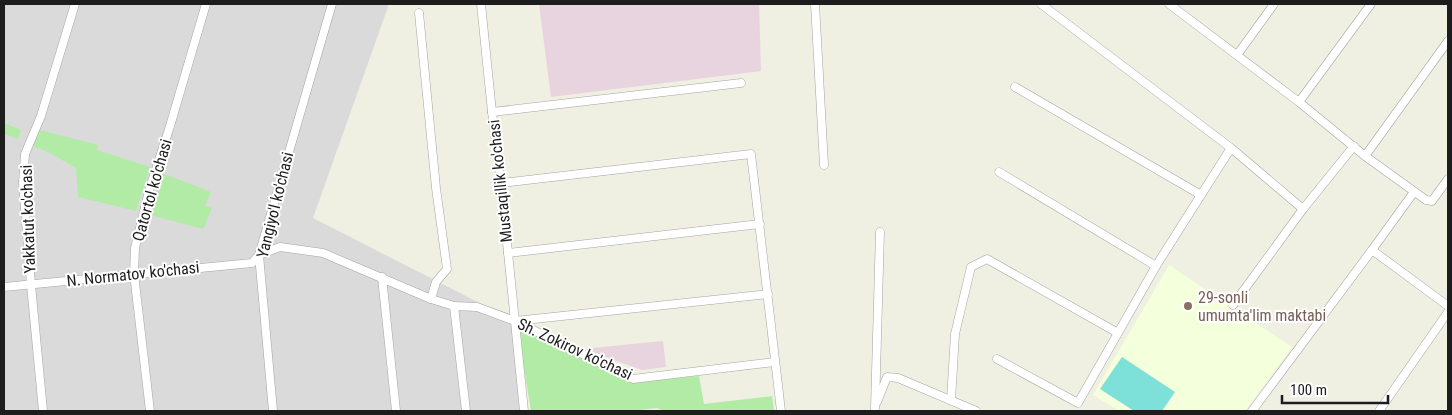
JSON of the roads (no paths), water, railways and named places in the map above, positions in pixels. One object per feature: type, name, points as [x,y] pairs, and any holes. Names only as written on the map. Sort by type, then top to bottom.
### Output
[{"type":"street","name":"Yakkatut ko'chasi","points":[[43,411],[23,183],[25,154],[41,116],[75,4]]},
{"type":"street","name":"Qatortol ko'chasi","points":[[150,411],[134,274],[135,248],[149,191],[176,108],[206,4]]},
{"type":"street","name":"Yangiyo'l ko'chasi","points":[[273,411],[259,255],[332,4]]},
{"type":"street","points":[[481,4],[492,112]]},
{"type":"street","points":[[815,4],[824,165]]},
{"type":"street","points":[[1041,4],[1231,148],[1303,209]]},
{"type":"street","points":[[1170,4],[1299,102],[1365,156],[1426,200],[1432,201],[1448,179]]},
{"type":"street","points":[[1237,54],[1274,4]]},
{"type":"street","points":[[1299,102],[1371,4]]},
{"type":"street","points":[[419,13],[436,188],[447,269],[436,282],[431,299]]},
{"type":"street","points":[[1365,156],[1448,41]]},
{"type":"street","name":"Mustaqillik ko'chasi","points":[[524,411],[492,112],[741,83]]},
{"type":"street","points":[[1015,87],[1202,195]]},
{"type":"street","points":[[1233,305],[1303,209],[1354,146]]},
{"type":"street","points":[[997,359],[1077,407],[1156,266],[1231,148]]},
{"type":"street","points":[[501,183],[752,154],[781,411]]},
{"type":"street","points":[[999,172],[1156,266]]},
{"type":"street","points":[[1252,411],[1414,192]]},
{"type":"street","points":[[508,253],[760,224]]},
{"type":"street","points":[[874,409],[880,232]]},
{"type":"street","name":"Sh. Zokirov ko'chasi","points":[[259,255],[280,247],[323,253],[431,299],[454,306],[477,307],[515,321],[633,379],[776,362]]},
{"type":"street","points":[[1372,250],[1448,306]]},
{"type":"street","name":"N. Normatov ko'chasi","points":[[4,288],[252,262],[259,255]]},
{"type":"street","points":[[951,400],[955,334],[971,267],[987,259],[1118,333]]},
{"type":"street","points":[[382,277],[396,411]]},
{"type":"street","points":[[515,321],[768,294]]},
{"type":"street","points":[[454,306],[466,411]]},
{"type":"street","points":[[1379,411],[1448,312]]},
{"type":"street","points":[[874,409],[887,378],[898,378],[951,400],[965,409],[976,411]]},
{"type":"place","name":"29-sonli umumta'lim maktabi","points":[[1188,306]]}]
